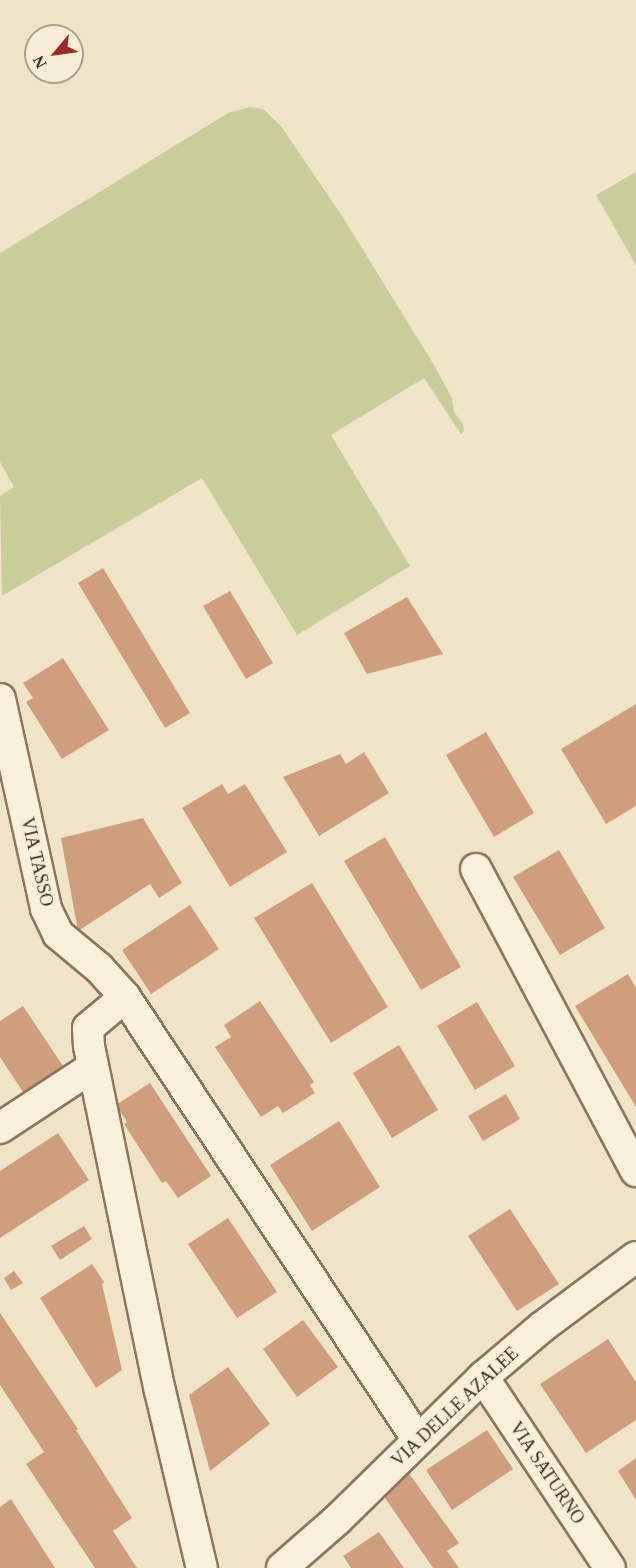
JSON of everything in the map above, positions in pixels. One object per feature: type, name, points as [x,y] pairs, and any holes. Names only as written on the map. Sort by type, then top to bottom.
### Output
[{"type":"street","name":"VIA TASSO","points":[[0,699],[46,909],[58,934],[99,968],[125,997],[418,1440]]},
{"type":"street","points":[[476,869],[636,1171]]},
{"type":"street","points":[[125,997],[88,1028],[93,1067],[160,1391],[202,1568]]},
{"type":"street","points":[[0,1128],[93,1067]]},
{"type":"street","name":"VIA DELLE AZALEE","points":[[282,1568],[337,1520],[483,1377],[542,1327],[636,1257]]},
{"type":"street","name":"VIA SATURNO","points":[[483,1377],[610,1568]]},
{"type":"green space","points":[[250,107],[263,109],[281,126],[344,219],[434,365],[452,398],[454,412],[463,424],[464,431],[461,434],[424,378],[331,435],[410,566],[297,635],[202,478],[2,596],[0,496],[14,487],[0,462],[0,253],[228,113]]},
{"type":"green space","points":[[636,172],[636,265],[596,195]]},
{"type":"building","points":[[103,568],[190,713],[165,728],[78,583]]},
{"type":"building","points":[[230,591],[273,663],[246,679],[203,606]]},
{"type":"building","points":[[407,597],[443,654],[367,674],[344,633]]},
{"type":"building","points":[[63,658],[109,730],[62,759],[26,702],[33,698],[23,683]]},
{"type":"building","points":[[636,704],[636,806],[606,824],[561,749]]},
{"type":"building","points":[[486,732],[534,813],[494,837],[446,755]]},
{"type":"building","points":[[364,752],[389,793],[319,836],[283,777],[340,754],[346,764]]},
{"type":"building","points":[[222,784],[228,794],[245,784],[287,852],[230,887],[182,808]]},
{"type":"building","points":[[143,818],[182,883],[159,898],[150,884],[78,931],[61,838]]},
{"type":"building","points":[[385,837],[461,967],[421,990],[344,861]]},
{"type":"building","points":[[559,850],[605,928],[560,955],[513,877]]},
{"type":"building","points":[[312,883],[388,1007],[331,1043],[254,918]]},
{"type":"building","points":[[190,905],[219,949],[151,994],[122,950]]},
{"type":"building","points":[[628,974],[636,988],[636,1107],[575,1006]]},
{"type":"building","points":[[260,1001],[314,1082],[310,1085],[315,1093],[283,1113],[278,1106],[261,1117],[215,1047],[231,1037],[224,1025]]},
{"type":"building","points":[[477,1002],[515,1066],[475,1090],[437,1026]]},
{"type":"building","points":[[23,1006],[65,1069],[25,1095],[0,1057],[0,1021]]},
{"type":"building","points":[[399,1045],[438,1110],[392,1138],[353,1073]]},
{"type":"building","points":[[150,1083],[211,1176],[178,1198],[166,1181],[162,1183],[124,1124],[127,1122],[116,1105]]},
{"type":"building","points":[[506,1094],[520,1119],[483,1141],[468,1116]]},
{"type":"building","points":[[339,1121],[380,1187],[312,1231],[270,1165]]},
{"type":"building","points":[[58,1133],[89,1180],[0,1238],[0,1171]]},
{"type":"building","points":[[510,1209],[559,1284],[517,1311],[468,1236]]},
{"type":"building","points":[[228,1218],[277,1292],[237,1318],[188,1244]]},
{"type":"building","points":[[84,1226],[92,1239],[60,1260],[51,1246]]},
{"type":"building","points":[[92,1264],[104,1282],[102,1284],[122,1370],[96,1388],[40,1298]]},
{"type":"building","points":[[14,1271],[23,1283],[11,1290],[4,1278]]},
{"type":"building","points":[[0,1313],[78,1429],[76,1430],[132,1518],[113,1531],[137,1568],[95,1568],[26,1464],[44,1452],[0,1385]]},
{"type":"building","points":[[303,1320],[338,1367],[297,1397],[263,1349]]},
{"type":"building","points":[[608,1339],[636,1382],[636,1420],[586,1453],[540,1384]]},
{"type":"building","points":[[228,1367],[270,1424],[210,1471],[189,1395]]},
{"type":"building","points":[[487,1430],[513,1469],[452,1510],[426,1470]]},
{"type":"building","points":[[636,1458],[636,1500],[618,1471]]},
{"type":"building","points":[[408,1472],[459,1543],[447,1551],[459,1568],[433,1568],[385,1498]]},
{"type":"building","points":[[11,1499],[55,1568],[0,1568],[0,1507]]},
{"type":"building","points":[[379,1532],[404,1568],[351,1568],[343,1556]]}]
